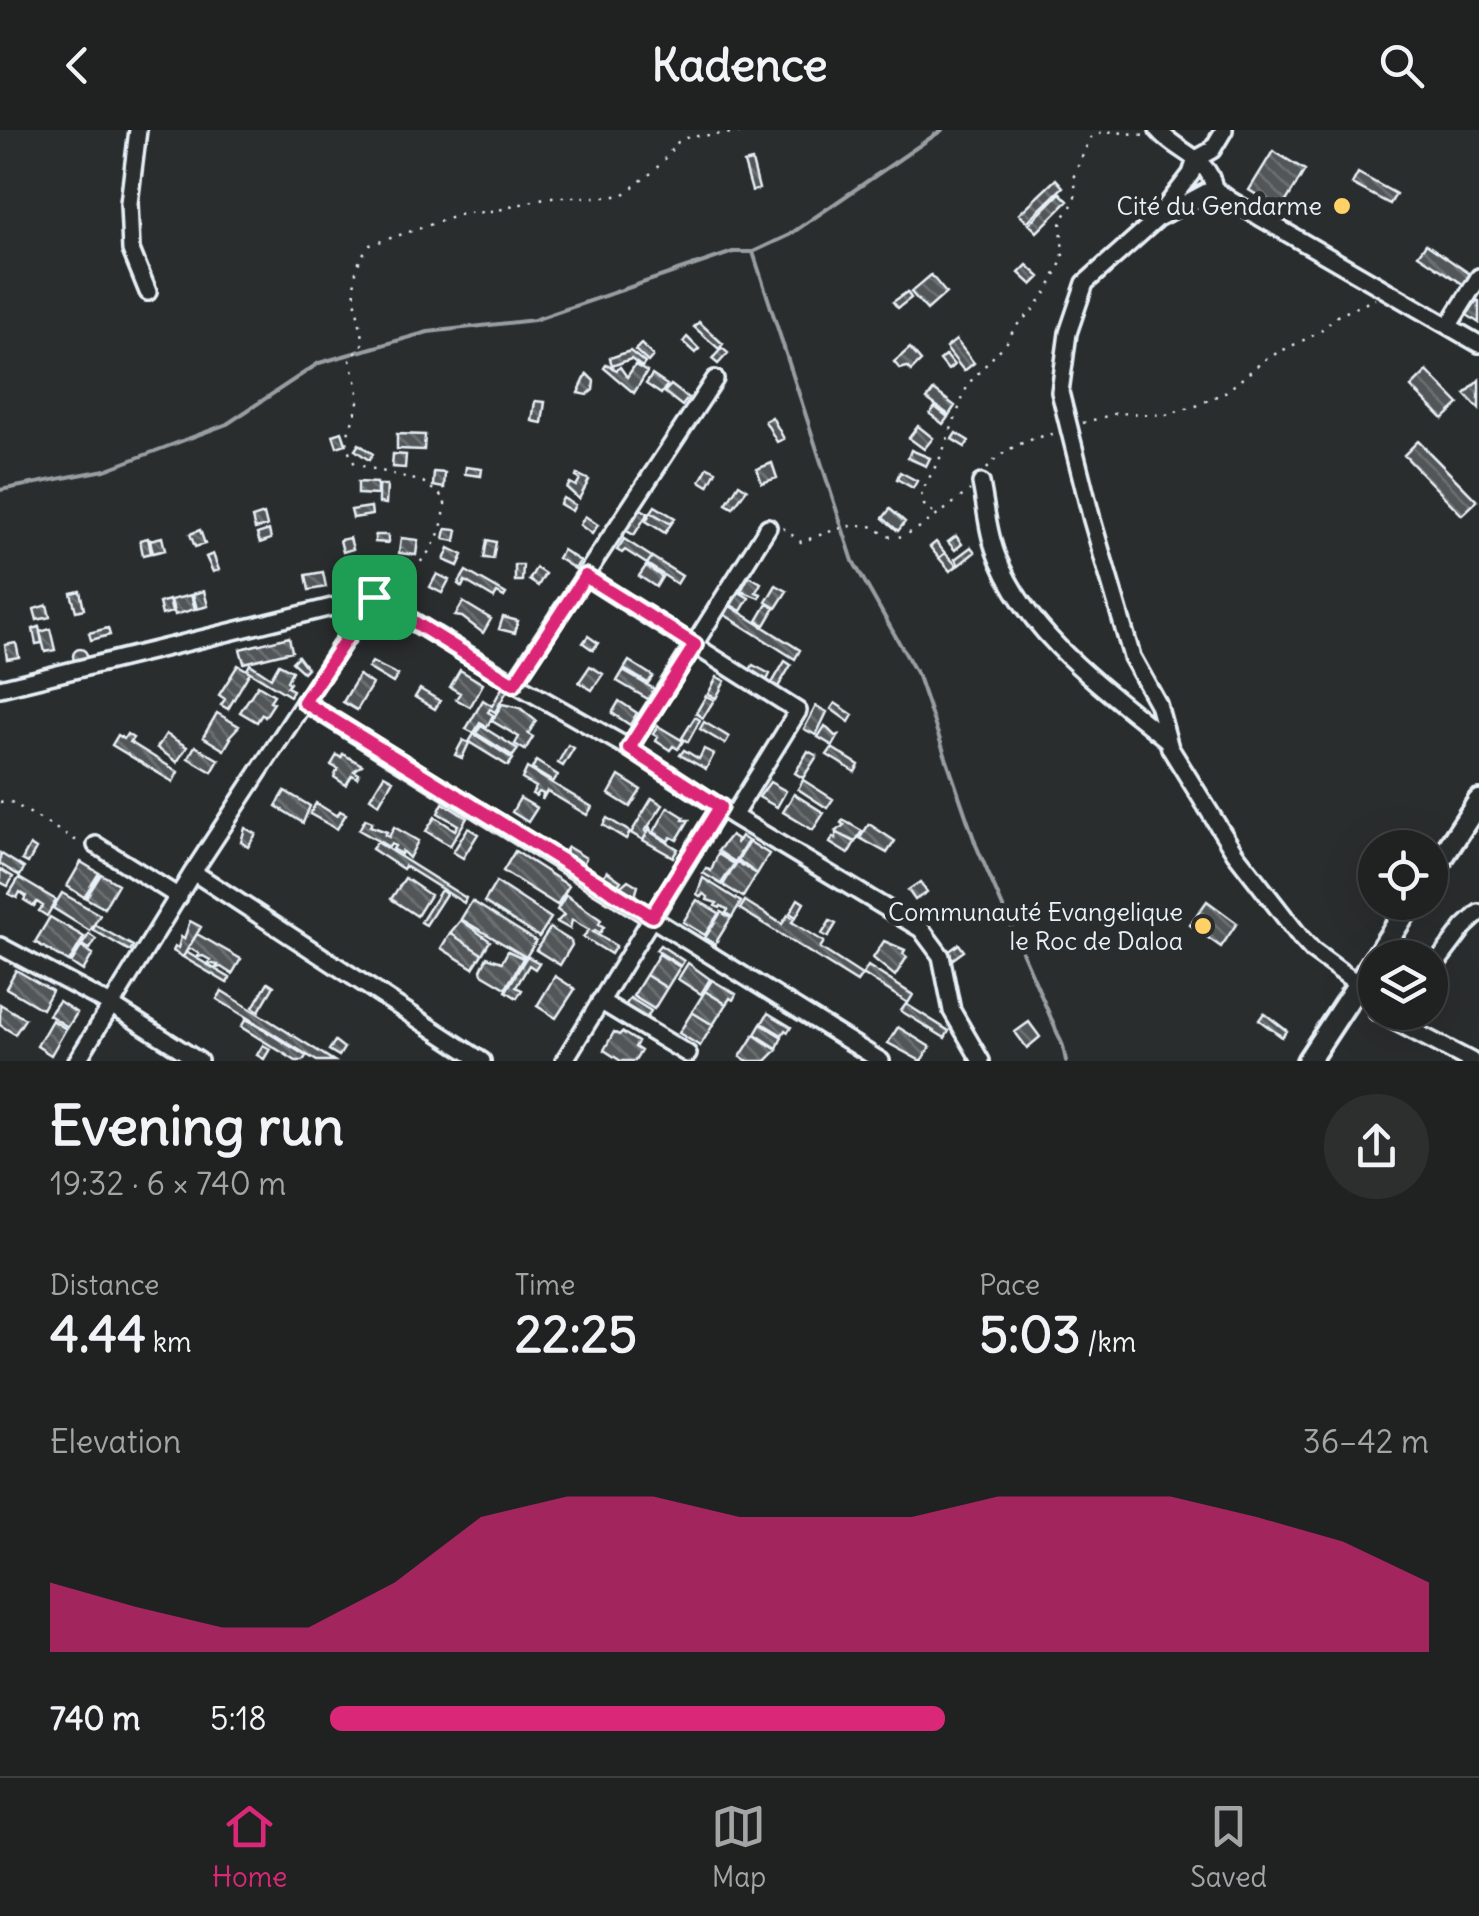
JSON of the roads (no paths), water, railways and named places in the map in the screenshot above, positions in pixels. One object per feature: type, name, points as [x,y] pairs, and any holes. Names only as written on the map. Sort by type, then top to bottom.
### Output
[{"type":"main road","points":[[1448,848],[1479,801]]},
{"type":"main road","points":[[1308,1061],[1358,984]]},
{"type":"street","points":[[138,130],[129,203],[131,250],[148,292]]},
{"type":"street","points":[[1158,218],[1191,174],[1196,158],[1212,150],[1224,130]]},
{"type":"street","points":[[1159,132],[1196,158],[1212,175],[1214,188],[1230,200],[1479,344]]},
{"type":"street","points":[[1214,188],[1158,218],[1104,264],[1080,292],[1068,333],[1060,392],[1132,657],[1158,704],[1167,740],[1235,854],[1306,945],[1358,996]]},
{"type":"street","points":[[1449,325],[1479,277]]},
{"type":"street","points":[[514,684],[715,379]]},
{"type":"street","points":[[981,483],[997,557],[1028,615],[1093,679],[1167,740]]},
{"type":"street","points":[[629,748],[768,526]]},
{"type":"street","points":[[564,1061],[652,916],[798,711],[585,576]]},
{"type":"street","points":[[77,1061],[193,872],[374,597]]},
{"type":"street","points":[[0,688],[374,597],[921,928],[941,956],[952,1011],[981,1061]]},
{"type":"street","points":[[304,702],[881,1061]]},
{"type":"street","points":[[96,845],[178,897]]},
{"type":"street","points":[[193,872],[482,1061]]},
{"type":"street","points":[[1448,948],[1479,914]]},
{"type":"street","points":[[0,946],[112,1005],[198,1061]]},
{"type":"street","points":[[600,1001],[688,1054]]},
{"type":"street","points":[[1420,1030],[1472,1061]]},
{"type":"waterway","points":[[0,490],[105,470],[227,424],[319,363],[428,332],[534,320],[733,252],[753,252],[789,235],[942,130]]},
{"type":"waterway","points":[[753,252],[853,561],[918,676],[976,845],[1066,1061]]},
{"type":"place","name":"Cité du Gendarme","points":[[1342,206]]},
{"type":"place","name":"Communauté Evangelique le Roc de Daloa","points":[[1203,926]]}]
